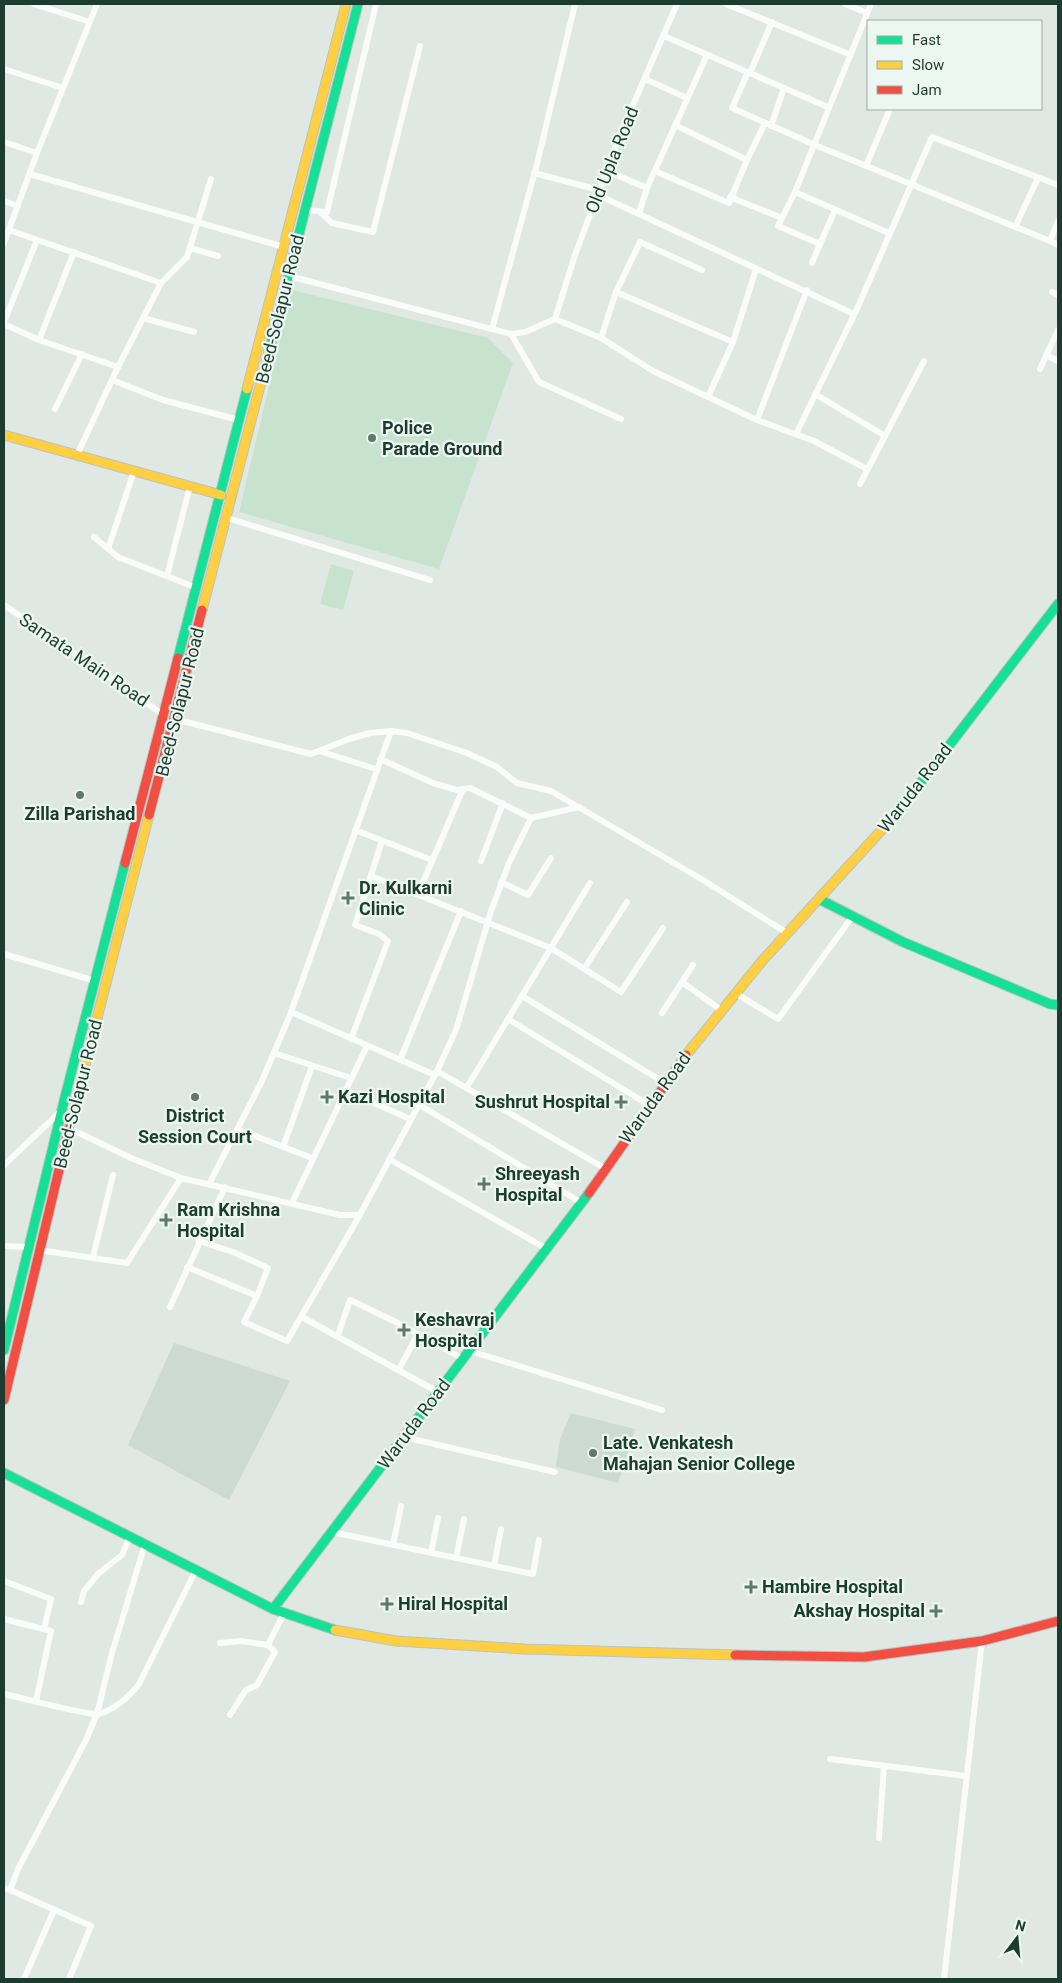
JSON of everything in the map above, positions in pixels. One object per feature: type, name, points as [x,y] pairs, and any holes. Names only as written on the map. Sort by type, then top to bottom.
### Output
[{"type":"main road","name":"Beed-Solapur Road","points":[[4,1350],[95,981],[346,4]]},
{"type":"main road","name":"Beed-Solapur Road","points":[[4,1400],[39,1250],[358,4]]},
{"type":"main road","points":[[4,435],[221,495]]},
{"type":"main road","name":"Waruda Road","points":[[274,1609],[547,1249],[606,1169],[665,1083],[721,1010],[788,933],[888,824],[1058,604]]},
{"type":"main road","points":[[819,899],[852,917],[949,962],[1050,1004],[1058,1005]]},
{"type":"main road","points":[[4,1473],[274,1609],[336,1630],[396,1641],[525,1649],[785,1657],[864,1657],[982,1641],[1058,1621]]},
{"type":"street","points":[[34,4],[90,22]]},
{"type":"street","points":[[4,243],[37,153],[97,4]]},
{"type":"street","points":[[306,210],[328,212],[376,4]]},
{"type":"street","points":[[492,329],[534,173],[575,4]]},
{"type":"street","name":"Old Upla Road","points":[[555,319],[575,255],[598,193],[677,4]]},
{"type":"street","points":[[729,4],[851,55]]},
{"type":"street","points":[[845,4],[868,12]]},
{"type":"street","points":[[820,244],[778,226],[815,145],[828,107],[871,4]]},
{"type":"street","points":[[772,22],[732,108],[815,145],[1058,245]]},
{"type":"street","points":[[664,36],[828,107]]},
{"type":"street","points":[[320,212],[332,223],[373,232],[420,46]]},
{"type":"street","points":[[639,213],[647,188],[706,55]]},
{"type":"street","points":[[4,69],[63,88]]},
{"type":"street","points":[[645,79],[687,98]]},
{"type":"street","points":[[655,170],[729,203],[747,160],[768,124],[784,88]]},
{"type":"street","points":[[866,166],[890,110]]},
{"type":"street","points":[[675,125],[747,160]]},
{"type":"street","points":[[796,434],[854,314],[932,137],[1058,185]]},
{"type":"street","points":[[4,142],[37,153]]},
{"type":"street","points":[[607,171],[647,188]]},
{"type":"street","points":[[534,173],[598,193],[756,270],[807,290],[854,314]]},
{"type":"street","points":[[30,174],[284,247]]},
{"type":"street","points":[[1015,227],[1038,178]]},
{"type":"street","points":[[77,455],[118,367],[161,283],[173,274],[187,257],[211,179]]},
{"type":"street","points":[[795,192],[889,233]]},
{"type":"street","points":[[730,197],[782,218]]},
{"type":"street","points":[[4,201],[18,206]]},
{"type":"street","points":[[812,262],[835,210]]},
{"type":"street","points":[[1050,241],[1058,221]]},
{"type":"street","points":[[9,230],[161,283]]},
{"type":"street","points":[[37,240],[4,323],[39,340],[118,367]]},
{"type":"street","points":[[602,338],[616,292],[640,242],[702,270]]},
{"type":"street","points":[[190,248],[218,256]]},
{"type":"street","points":[[39,340],[74,252]]},
{"type":"street","points":[[708,397],[733,342],[756,270]]},
{"type":"street","points":[[289,276],[511,334],[525,332],[555,319],[602,338],[653,371],[757,420],[814,441],[867,469]]},
{"type":"street","points":[[757,420],[807,290]]},
{"type":"street","points":[[616,292],[733,342]]},
{"type":"street","points":[[143,318],[194,332]]},
{"type":"street","points":[[1040,369],[1058,330]]},
{"type":"street","points":[[511,334],[539,382],[621,418]]},
{"type":"street","points":[[55,409],[82,354]]},
{"type":"street","points":[[1046,355],[1058,361]]},
{"type":"street","points":[[860,484],[924,361]]},
{"type":"street","points":[[112,380],[163,400],[239,420]]},
{"type":"street","points":[[815,394],[885,436]]},
{"type":"street","points":[[108,549],[134,471]]},
{"type":"street","points":[[167,576],[190,486]]},
{"type":"street","points":[[227,518],[430,580]]},
{"type":"street","points":[[94,537],[118,557],[197,588]]},
{"type":"street","name":"Samata Main Road","points":[[4,606],[164,715]]},
{"type":"street","points":[[175,719],[311,754],[363,735],[391,731],[407,733],[467,753],[497,767],[517,783],[551,791],[704,880],[788,933]]},
{"type":"street","points":[[209,1184],[274,1053],[291,1012],[391,731]]},
{"type":"street","points":[[319,751],[376,769]]},
{"type":"street","points":[[380,759],[434,783],[457,790],[470,788],[504,803],[531,818],[579,807]]},
{"type":"street","points":[[418,894],[463,789]]},
{"type":"street","points":[[481,861],[504,803]]},
{"type":"street","points":[[199,1241],[232,1252],[268,1268],[244,1322],[287,1342],[360,1215],[388,1159],[436,1073],[456,1030],[487,922],[501,882],[531,818]]},
{"type":"street","points":[[355,830],[432,860]]},
{"type":"street","points":[[351,1039],[388,941],[380,934],[355,925],[382,841]]},
{"type":"street","points":[[501,882],[528,895],[551,858]]},
{"type":"street","points":[[370,876],[551,948],[621,992],[663,928]]},
{"type":"street","points":[[467,1087],[590,882]]},
{"type":"street","points":[[584,969],[627,902]]},
{"type":"street","points":[[400,1060],[461,911]]},
{"type":"street","points":[[735,994],[778,1019],[852,917]]},
{"type":"street","points":[[4,954],[95,981]]},
{"type":"street","points":[[662,1013],[693,965]]},
{"type":"street","points":[[682,982],[721,1010]]},
{"type":"street","points":[[522,996],[665,1083]]},
{"type":"street","points":[[291,1012],[467,1087],[606,1169]]},
{"type":"street","points":[[508,1019],[649,1105]]},
{"type":"street","points":[[292,1202],[367,1046]]},
{"type":"street","points":[[274,1053],[351,1078]]},
{"type":"street","points":[[283,1147],[312,1066]]},
{"type":"street","points":[[345,1090],[410,1119]]},
{"type":"street","points":[[418,1104],[582,1202]]},
{"type":"street","points":[[4,1165],[62,1111]]},
{"type":"street","points":[[70,1128],[132,1158],[181,1178],[340,1214],[360,1215]]},
{"type":"street","points":[[237,1129],[312,1158]]},
{"type":"street","points":[[388,1159],[547,1249]]},
{"type":"street","points":[[94,1257],[113,1175]]},
{"type":"street","points":[[39,1250],[127,1263],[181,1178]]},
{"type":"street","points":[[170,1307],[225,1187]]},
{"type":"street","points":[[4,1246],[28,1247]]},
{"type":"street","points":[[187,1267],[257,1296]]},
{"type":"street","points":[[338,1335],[350,1300],[463,1359]]},
{"type":"street","points":[[302,1317],[338,1335],[438,1392]]},
{"type":"street","points":[[399,1370],[418,1334]]},
{"type":"street","points":[[470,1351],[662,1410]]},
{"type":"street","points":[[404,1437],[555,1472]]},
{"type":"street","points":[[393,1545],[401,1506]]},
{"type":"street","points":[[432,1552],[438,1518]]},
{"type":"street","points":[[456,1558],[464,1519]]},
{"type":"street","points":[[494,1566],[500,1529]]},
{"type":"street","points":[[332,1532],[534,1574],[539,1540]]},
{"type":"street","points":[[81,1602],[84,1591],[99,1573],[122,1555],[130,1536]]},
{"type":"street","points":[[69,1979],[91,1926],[7,1889],[86,1740],[97,1714],[112,1653],[145,1544]]},
{"type":"street","points":[[4,1694],[97,1714],[130,1695],[139,1684],[196,1570]]},
{"type":"street","points":[[4,1581],[51,1599],[44,1629]]},
{"type":"street","points":[[268,1645],[284,1613]]},
{"type":"street","points":[[4,1619],[51,1631],[36,1701]]},
{"type":"street","points":[[220,1644],[241,1641],[268,1645],[275,1652],[257,1685],[246,1690],[230,1715]]},
{"type":"street","points":[[944,1979],[982,1641]]},
{"type":"street","points":[[830,1759],[966,1776]]},
{"type":"street","points":[[879,1838],[884,1766]]},
{"type":"street","points":[[24,1979],[54,1910]]},
{"type":"shaded area","points":[[174,1343],[290,1381],[229,1500],[128,1445]]},
{"type":"shaded area","name":"Late. Venkatesh Mahajan Senior College","points":[[571,1413],[635,1429],[618,1483],[556,1467],[560,1439]]},
{"type":"green space","name":"Police Parade Ground","points":[[292,290],[488,338],[513,363],[439,569],[239,512]]},
{"type":"green space","points":[[331,564],[354,571],[343,610],[320,604]]},
{"type":"traffic: fast","points":[[269,351],[358,4]]},
{"type":"traffic: fast","points":[[178,658],[247,389]]},
{"type":"traffic: fast","points":[[898,812],[1058,604]]},
{"type":"traffic: fast","points":[[4,1350],[65,1097],[125,863]]},
{"type":"traffic: fast","points":[[819,899],[903,942],[1050,1004],[1058,1005]]},
{"type":"traffic: fast","points":[[273,1609],[589,1193]]},
{"type":"traffic: fast","points":[[4,1473],[273,1609],[335,1630]]},
{"type":"traffic: slow","points":[[247,389],[346,4]]},
{"type":"traffic: slow","points":[[202,610],[269,351]]},
{"type":"traffic: slow","points":[[4,435],[221,495]]},
{"type":"traffic: slow","points":[[686,1055],[762,961],[898,812]]},
{"type":"traffic: slow","points":[[69,1128],[149,815]]},
{"type":"traffic: slow","points":[[335,1630],[396,1641],[525,1649],[735,1655]]},
{"type":"traffic: jam","points":[[149,815],[202,610]]},
{"type":"traffic: jam","points":[[125,863],[178,658]]},
{"type":"traffic: jam","points":[[589,1193],[686,1055]]},
{"type":"traffic: jam","points":[[4,1400],[69,1128]]},
{"type":"traffic: jam","points":[[735,1655],[864,1657],[982,1641],[1058,1621]]},
{"type":"place","name":"Police Parade Ground","points":[[372,438]]},
{"type":"place","name":"Zilla Parishad","points":[[80,795]]},
{"type":"place","name":"Dr. Kulkarni Clinic","points":[[348,898]]},
{"type":"place","name":"District Session Court","points":[[195,1097]]},
{"type":"place","name":"Kazi Hospital","points":[[327,1097]]},
{"type":"place","name":"Sushrut Hospital","points":[[621,1102]]},
{"type":"place","name":"Shreeyash Hospital","points":[[484,1184]]},
{"type":"place","name":"Ram Krishna Hospital","points":[[166,1220]]},
{"type":"place","name":"Keshavraj Hospital","points":[[404,1330]]},
{"type":"place","name":"Late. Venkatesh Mahajan Senior College","points":[[593,1453]]},
{"type":"place","name":"Hambire Hospital","points":[[751,1587]]},
{"type":"place","name":"Hiral Hospital","points":[[387,1604]]},
{"type":"place","name":"Akshay Hospital","points":[[936,1611]]}]
